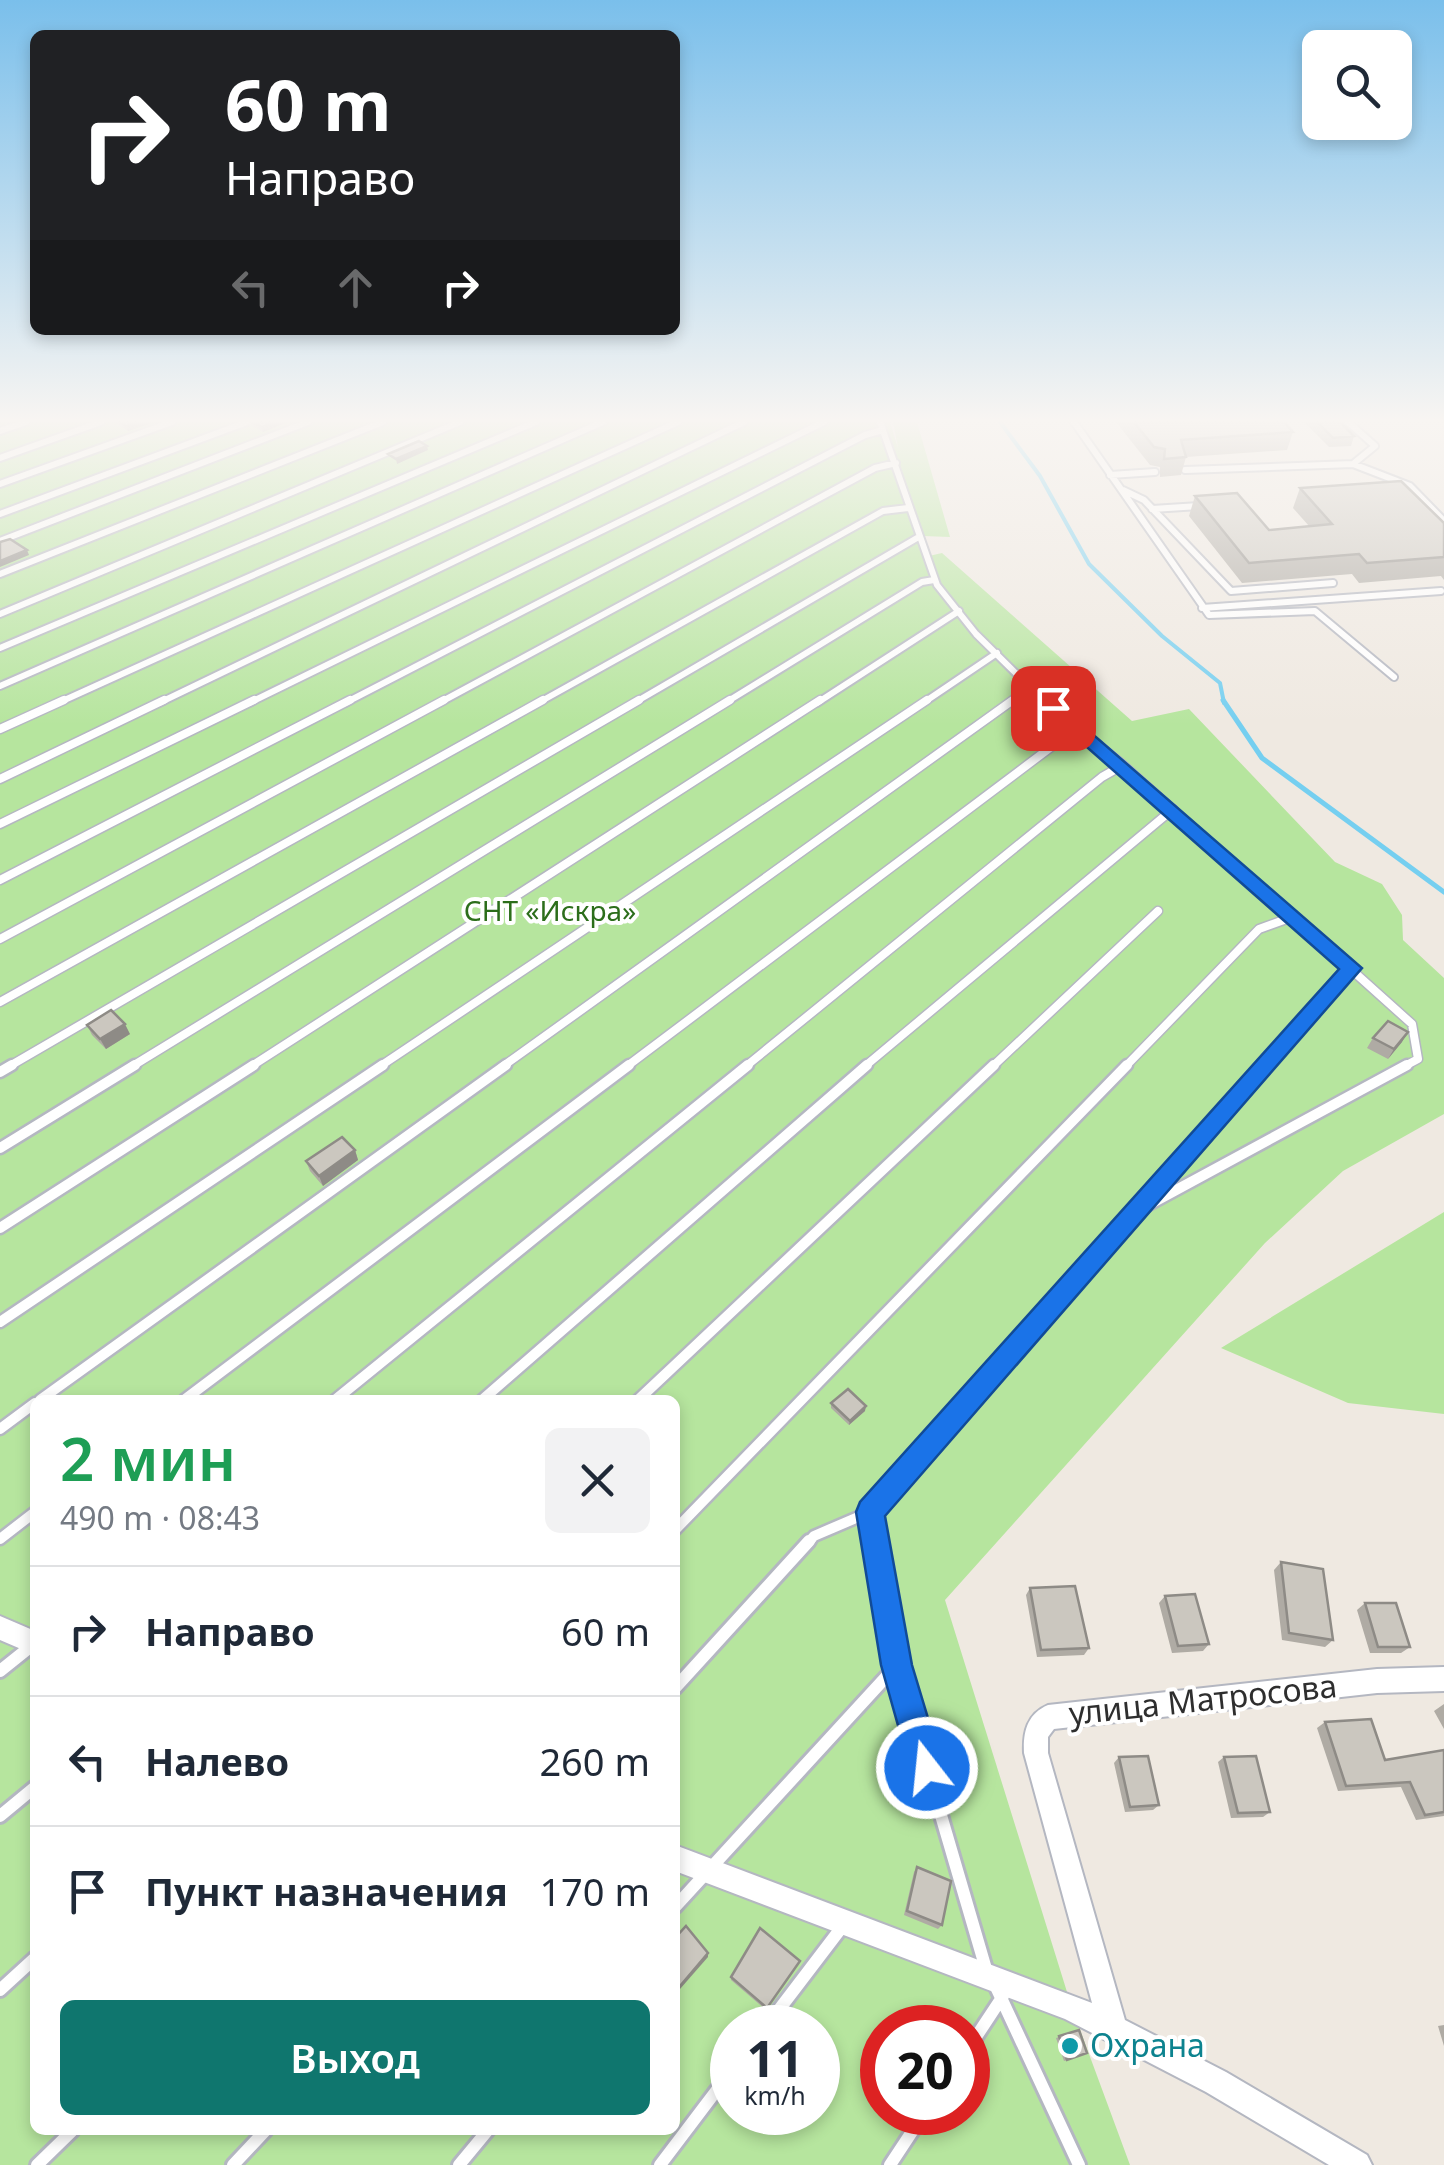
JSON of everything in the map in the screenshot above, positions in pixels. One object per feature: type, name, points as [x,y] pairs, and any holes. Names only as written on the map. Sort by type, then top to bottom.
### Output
[{"type":"street","points":[[0,1628],[30,1641]]},
{"type":"street","name":"улица Матросова","points":[[1113,2028],[1036,1753],[1035,1734],[1048,1717],[1378,1681],[1444,1680]]},
{"type":"street","points":[[680,1860],[846,1921],[995,1984],[1113,2028],[1357,2165]]},
{"type":"lane","points":[[0,541],[47,523]]},
{"type":"lane","points":[[0,574],[128,523]]},
{"type":"lane","points":[[0,614],[218,523]]},
{"type":"lane","points":[[0,648],[296,523]]},
{"type":"lane","points":[[0,686],[372,523]]},
{"type":"lane","points":[[0,729],[455,523]]},
{"type":"lane","points":[[0,780],[534,523]]},
{"type":"lane","points":[[0,824],[617,523]]},
{"type":"lane","points":[[0,880],[693,523]]},
{"type":"lane","points":[[0,939],[773,523]]},
{"type":"lane","points":[[0,1002],[861,523]]},
{"type":"lane","points":[[912,523],[934,580],[1032,688],[1295,916],[1412,1024],[1418,1060],[1130,1215]]},
{"type":"lane","points":[[1143,523],[1209,615],[1314,611],[1394,677]]},
{"type":"lane","points":[[1166,523],[1232,591],[1333,583]]},
{"type":"lane","points":[[0,1072],[916,538]]},
{"type":"lane","points":[[0,1148],[922,582],[934,580]]},
{"type":"lane","points":[[1202,608],[1442,591]]},
{"type":"lane","points":[[0,1228],[959,610]]},
{"type":"lane","points":[[0,1322],[997,652]]},
{"type":"lane","points":[[47,1395],[1032,688]]},
{"type":"lane","points":[[191,1395],[1075,729]]},
{"type":"lane","points":[[341,1395],[1102,777],[1122,765]]},
{"type":"lane","points":[[488,1395],[980,966],[1173,809]]},
{"type":"lane","points":[[643,1395],[1158,910]]},
{"type":"lane","points":[[680,1525],[1259,929],[1295,916]]},
{"type":"lane","points":[[680,1683],[814,1536],[870,1512],[1352,968]]},
{"type":"lane","points":[[0,1429],[30,1407]]},
{"type":"lane","points":[[870,1512],[897,1665],[995,1984],[1079,2165]]},
{"type":"lane","points":[[0,1539],[30,1516]]},
{"type":"lane","points":[[0,1670],[30,1647]]},
{"type":"lane","points":[[680,1901],[897,1665]]},
{"type":"lane","points":[[0,1816],[30,1791]]},
{"type":"lane","points":[[782,2005],[846,1921]]},
{"type":"lane","points":[[0,1990],[30,1963]]},
{"type":"lane","points":[[986,2005],[995,1984]]},
{"type":"lane","points":[[660,2165],[710,2099]]},
{"type":"lane","points":[[38,2165],[68,2135]]},
{"type":"lane","points":[[233,2165],[261,2135]]},
{"type":"lane","points":[[459,2165],[484,2135]]},
{"type":"lane","points":[[890,2165],[910,2135]]},
{"type":"green space","name":"СНТ «Искра»","points":[[0,523],[946,523],[950,537],[923,536],[929,556],[942,553],[1132,721],[1189,709],[1335,862],[1382,884],[1402,915],[1403,940],[1444,978],[1444,1114],[1343,1171],[1265,1243],[945,1600],[1072,2008],[1130,2165],[0,2165]]},
{"type":"green space","points":[[1444,1212],[1444,1414],[1348,1403],[1221,1348]]},
{"type":"building","points":[[1217,523],[1263,523],[1269,530],[1332,524],[1444,523],[1444,557],[1367,563],[1359,554],[1249,563]]},
{"type":"building","points":[[10,539],[27,550],[0,561],[0,542]]},
{"type":"building","points":[[111,1010],[125,1024],[100,1039],[87,1025]]},
{"type":"building","points":[[1388,1021],[1408,1032],[1394,1049],[1373,1038]]},
{"type":"building","points":[[342,1137],[355,1150],[319,1176],[306,1161]]},
{"type":"building","points":[[848,1389],[866,1406],[850,1421],[831,1403]]},
{"type":"building","points":[[1281,1562],[1323,1569],[1333,1640],[1289,1633]]},
{"type":"building","points":[[1075,1586],[1089,1648],[1041,1650],[1030,1588]]},
{"type":"building","points":[[1195,1594],[1209,1644],[1178,1646],[1165,1596]]},
{"type":"building","points":[[1365,1603],[1396,1603],[1410,1647],[1378,1647]]},
{"type":"building","points":[[1371,1719],[1385,1760],[1444,1750],[1444,1812],[1425,1815],[1410,1782],[1346,1786],[1325,1722]]},
{"type":"building","points":[[1148,1756],[1159,1805],[1130,1807],[1119,1757]]},
{"type":"building","points":[[1256,1756],[1270,1812],[1238,1813],[1224,1757]]},
{"type":"building","points":[[917,1867],[951,1881],[942,1925],[907,1911]]},
{"type":"building","points":[[686,1926],[708,1953],[680,1986],[680,1933]]},
{"type":"building","points":[[760,1928],[800,1961],[769,2005],[764,2005],[731,1977]]},
{"type":"building","name":"Охрана","points":[[1079,2030],[1087,2053],[1067,2060],[1059,2036]]},
{"type":"waterway","points":[[1066,523],[1089,564],[1162,636],[1220,683],[1224,701]]},
{"type":"waterway","points":[[1224,701],[1262,758],[1444,892]]},
{"type":"place","name":"Охрана","points":[[1070,2046]]},
{"type":"route","points":[[927,1768],[897,1665],[870,1512],[1352,968],[1053,708]]}]
